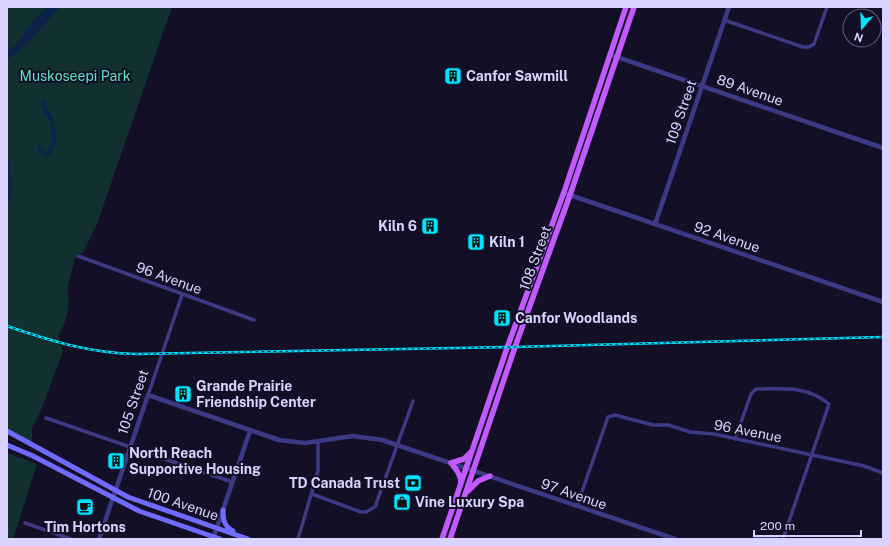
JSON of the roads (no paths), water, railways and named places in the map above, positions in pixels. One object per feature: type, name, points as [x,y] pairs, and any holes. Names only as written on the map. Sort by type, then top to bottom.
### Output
[{"type":"main road","name":"108 Street","points":[[442,539],[507,348],[564,192],[626,7]]},
{"type":"main road","name":"108 Street","points":[[450,539],[634,7]]},
{"type":"main road","name":"100 Avenue","points":[[7,431],[128,497],[246,538]]},
{"type":"main road","points":[[461,485],[461,478],[451,463],[464,459],[475,444]]},
{"type":"main road","name":"100 Avenue","points":[[7,445],[33,456],[139,511],[220,539]]},
{"type":"main road","points":[[466,493],[478,481],[490,476]]},
{"type":"main road","points":[[223,510],[223,519],[227,528],[246,538]]},
{"type":"street","name":"109 Street","points":[[655,224],[729,7]]},
{"type":"street","points":[[724,20],[803,47],[811,46],[817,36],[827,7]]},
{"type":"street","name":"89 Avenue","points":[[609,54],[883,148]]},
{"type":"street","name":"92 Avenue","points":[[564,192],[883,302]]},
{"type":"street","name":"96 Avenue","points":[[78,256],[254,320]]},
{"type":"street","name":"105 Street","points":[[98,539],[182,295]]},
{"type":"street","points":[[735,439],[756,389],[798,389],[818,395],[829,404],[783,539]]},
{"type":"street","name":"97 Avenue","points":[[148,395],[250,431],[292,442],[318,442],[353,436],[369,438],[397,445],[675,539]]},
{"type":"street","points":[[312,494],[361,512],[371,511],[378,502],[413,401]]},
{"type":"street","name":"96 Avenue","points":[[577,506],[608,417],[615,415],[653,425],[668,426],[690,432],[735,439],[864,466],[883,473]]},
{"type":"street","points":[[46,418],[232,482]]},
{"type":"street","points":[[214,538],[250,431]]},
{"type":"street","points":[[298,539],[318,472],[318,442]]},
{"type":"street","points":[[26,523],[72,539]]},
{"type":"street","points":[[754,539],[772,537],[776,539]]},
{"type":"water","points":[[47,7],[61,7],[29,42],[7,59],[7,50],[15,46],[31,23]]},
{"type":"water","points":[[43,99],[54,119],[57,136],[54,146],[47,157],[37,150],[38,145],[41,145],[41,149],[47,152],[52,143],[51,122],[44,114],[41,102]]},
{"type":"water","points":[[7,154],[12,188],[7,209]]},
{"type":"railway","points":[[7,326],[39,337],[86,349],[136,354],[515,347],[883,337]]},
{"type":"place","name":"Canfor Sawmill","points":[[453,76]]},
{"type":"place","name":"Kiln 6","points":[[430,226]]},
{"type":"place","name":"Kiln 1","points":[[476,242]]},
{"type":"place","name":"Canfor Woodlands","points":[[502,318]]},
{"type":"place","name":"Grande Prairie Friendship Center","points":[[183,394]]},
{"type":"place","name":"North Reach Supportive Housing","points":[[116,461]]},
{"type":"place","name":"TD Canada Trust","points":[[413,483]]},
{"type":"place","name":"Vine Luxury Spa","points":[[402,502]]},
{"type":"place","name":"Tim Hortons","points":[[85,507]]},
{"type":"park label","name":"Muskoseepi Park","points":[[75,76]]}]
